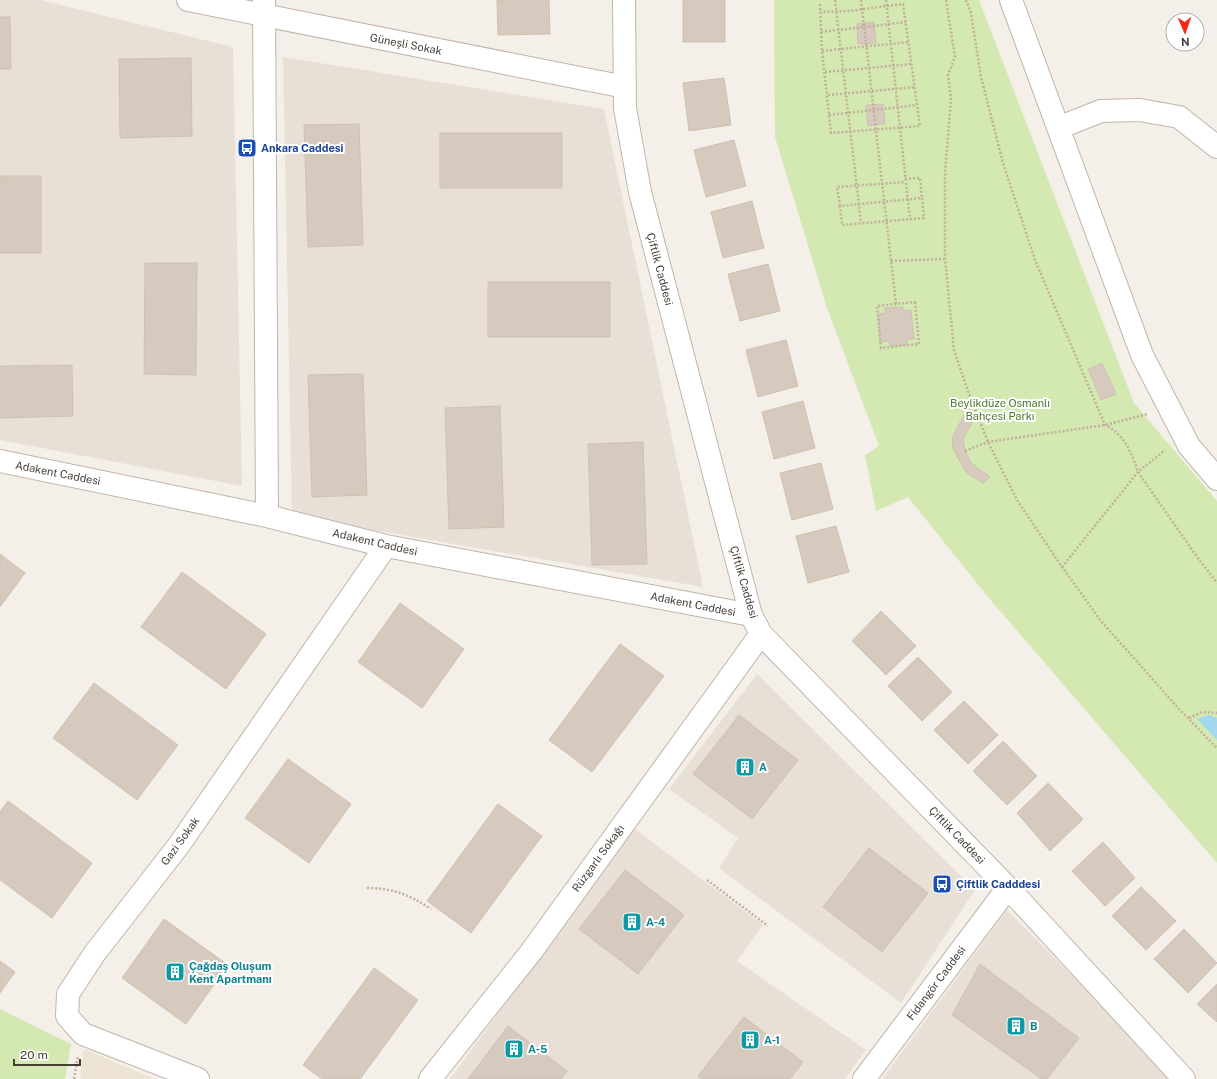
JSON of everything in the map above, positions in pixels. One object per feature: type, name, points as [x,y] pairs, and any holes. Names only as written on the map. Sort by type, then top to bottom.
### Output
[{"type":"street","name":"Güneşli Sokak","points":[[188,0],[264,8],[625,87]]},
{"type":"street","name":"Çiftlik Caddesi","points":[[624,0],[625,108],[640,192],[756,624],[1012,892],[1184,1079]]},
{"type":"street","points":[[1010,0],[1142,355],[1189,446],[1217,479]]},
{"type":"street","points":[[264,8],[267,516]]},
{"type":"street","points":[[1058,128],[1101,111],[1140,110],[1178,118],[1217,147]]},
{"type":"street","name":"Adakent Caddesi","points":[[0,461],[267,516],[386,546],[756,624]]},
{"type":"street","name":"Gazi Sokak","points":[[198,1079],[84,1034],[67,1016],[68,994],[96,954],[179,845],[386,546]]},
{"type":"street","name":"Rüzgarlı Sokağı","points":[[430,1079],[531,952],[756,624]]},
{"type":"street","name":"Fidangör Caddesi","points":[[864,1079],[1002,897],[1012,892]]},
{"type":"path","points":[[835,0],[842,49],[861,223]]},
{"type":"path","points":[[861,0],[896,304]]},
{"type":"path","points":[[886,0],[887,24],[891,44],[892,66],[896,89],[910,219]]},
{"type":"path","points":[[946,0],[955,57],[948,75],[951,98],[945,173],[945,259],[954,350],[988,442],[1018,500],[1062,567],[1101,621],[1217,748]]},
{"type":"path","points":[[966,0],[971,13],[981,77],[1003,163],[1035,260],[1105,425],[1116,430],[1134,458],[1138,472],[1217,583]]},
{"type":"path","points":[[820,4],[820,12],[822,51],[831,133],[920,126],[904,4],[820,12]]},
{"type":"path","points":[[821,32],[906,22]]},
{"type":"path","points":[[822,51],[909,42]]},
{"type":"path","points":[[824,72],[912,64]]},
{"type":"path","points":[[828,95],[915,87]]},
{"type":"path","points":[[829,115],[917,105]]},
{"type":"path","points":[[920,178],[924,218],[842,225],[837,187],[882,184],[905,180],[920,178]]},
{"type":"path","points":[[840,206],[922,198]]},
{"type":"path","points":[[891,261],[945,259]]},
{"type":"path","points":[[915,302],[919,344],[881,348],[877,306],[896,304],[915,302]]},
{"type":"path","points":[[965,451],[988,442],[1105,425],[1170,409]]},
{"type":"path","points":[[1062,567],[1138,472],[1170,446]]},
{"type":"path","points":[[1189,718],[1202,712],[1217,713]]},
{"type":"path","points":[[707,880],[768,926]]},
{"type":"path","points":[[367,888],[386,888],[402,893],[420,901],[431,909]]},
{"type":"path","points":[[74,1079],[79,1052]]},
{"type":"shaded area","points":[[0,0],[40,0],[233,47],[242,486],[0,440]]},
{"type":"shaded area","points":[[283,57],[604,109],[703,587],[292,516]]},
{"type":"shaded area","points":[[757,674],[975,890],[901,1003],[719,868],[738,838],[669,789]]},
{"type":"shaded area","points":[[634,828],[763,925],[737,961],[866,1050],[845,1079],[450,1079]]},
{"type":"shaded area","points":[[1007,910],[1175,1079],[882,1079]]},
{"type":"shaded area","points":[[84,1049],[155,1079],[80,1079]]},
{"type":"green space","name":"Beylikdüze Osmanlı Bahçesi Parkı","points":[[774,0],[979,0],[1134,403],[1217,501],[1217,863],[988,597],[908,497],[876,511],[865,455],[879,446],[827,308],[775,137]]},
{"type":"green space","points":[[0,1009],[71,1044],[65,1079],[0,1079]]},
{"type":"water","points":[[1209,715],[1217,718],[1217,740],[1197,719]]},
{"type":"building","points":[[497,0],[549,0],[550,34],[498,35]]},
{"type":"building","points":[[683,0],[725,0],[725,42],[683,42]]},
{"type":"building","points":[[0,17],[10,17],[11,69],[0,69]]},
{"type":"building","points":[[874,22],[876,43],[858,44],[857,24]]},
{"type":"building","points":[[191,58],[192,136],[120,138],[119,59]]},
{"type":"building","points":[[724,78],[731,125],[689,131],[683,83]]},
{"type":"building","points":[[883,104],[885,124],[868,126],[866,105]]},
{"type":"building","points":[[359,124],[363,245],[308,247],[304,125]]},
{"type":"building","points":[[440,133],[562,133],[562,188],[440,188]]},
{"type":"building","points":[[734,140],[746,186],[706,197],[694,150]]},
{"type":"building","points":[[0,176],[41,176],[41,253],[0,253]]},
{"type":"building","points":[[752,201],[764,248],[723,258],[711,212]]},
{"type":"building","points":[[145,263],[197,263],[196,375],[144,374]]},
{"type":"building","points":[[768,264],[780,311],[740,321],[728,274]]},
{"type":"building","points":[[488,282],[610,282],[610,337],[488,337]]},
{"type":"building","points":[[903,307],[903,311],[911,310],[914,339],[907,339],[907,345],[890,346],[889,341],[880,342],[878,314],[885,313],[885,308]]},
{"type":"building","points":[[786,340],[798,386],[758,397],[746,350]]},
{"type":"building","points":[[1102,363],[1116,394],[1101,400],[1088,369]]},
{"type":"building","points":[[72,365],[73,416],[0,418],[0,366]]},
{"type":"building","points":[[363,374],[367,495],[312,497],[308,375]]},
{"type":"building","points":[[803,401],[815,448],[774,459],[762,412]]},
{"type":"building","points":[[500,406],[504,527],[449,529],[445,408]]},
{"type":"building","points":[[964,415],[972,423],[963,439],[965,451],[971,463],[990,477],[983,483],[966,472],[953,449],[952,438]]},
{"type":"building","points":[[643,442],[647,564],[592,565],[588,444]]},
{"type":"building","points":[[821,463],[833,509],[792,520],[780,473]]},
{"type":"building","points":[[836,526],[849,572],[808,583],[796,536]]},
{"type":"building","points":[[0,554],[25,573],[0,607]]},
{"type":"building","points":[[182,572],[266,634],[226,689],[141,627]]},
{"type":"building","points":[[400,603],[464,649],[422,708],[358,662]]},
{"type":"building","points":[[881,611],[916,646],[886,675],[852,641]]},
{"type":"building","points":[[620,644],[664,676],[592,772],[549,740]]},
{"type":"building","points":[[918,657],[952,692],[922,721],[888,686]]},
{"type":"building","points":[[94,683],[178,745],[137,800],[53,738]]},
{"type":"building","points":[[964,701],[998,735],[968,764],[934,730]]},
{"type":"building","name":"A","points":[[739,715],[798,760],[752,819],[693,774]]},
{"type":"building","points":[[1003,741],[1037,776],[1007,805],[973,771]]},
{"type":"building","points":[[288,759],[351,804],[309,863],[245,818]]},
{"type":"building","points":[[1048,783],[1083,819],[1050,851],[1017,813]]},
{"type":"building","points":[[8,801],[92,863],[52,918],[0,880],[0,812]]},
{"type":"building","points":[[498,804],[542,836],[471,933],[427,901]]},
{"type":"building","points":[[1103,842],[1135,878],[1105,906],[1072,871]]},
{"type":"building","points":[[869,848],[928,893],[882,952],[823,907]]},
{"type":"building","name":"A-4","points":[[625,870],[684,915],[638,974],[579,929]]},
{"type":"building","points":[[1141,887],[1176,921],[1146,950],[1112,916]]},
{"type":"building","name":"Çağdaş Oluşum Kent Apartmanı","points":[[164,919],[228,965],[186,1024],[122,978]]},
{"type":"building","points":[[1184,929],[1217,963],[1188,993],[1154,959]]},
{"type":"building","points":[[0,961],[15,972],[0,993]]},
{"type":"building","name":"B","points":[[980,964],[1079,1038],[1047,1079],[1042,1079],[952,1015]]},
{"type":"building","points":[[374,968],[418,1000],[360,1079],[322,1079],[303,1065]]},
{"type":"building","points":[[1217,984],[1217,1022],[1197,1004]]},
{"type":"building","name":"A-1","points":[[744,1017],[803,1062],[790,1079],[702,1079],[698,1076]]},
{"type":"building","name":"A-5","points":[[508,1026],[567,1071],[561,1079],[468,1079]]},
{"type":"place","name":"Ankara Caddesi","points":[[247,148]]},
{"type":"place","name":"A","points":[[745,767]]},
{"type":"place","name":"Çiftlik Cadddesi","points":[[942,884]]},
{"type":"place","name":"A-4","points":[[632,922]]},
{"type":"place","name":"Çağdaş Oluşum Kent Apartmanı","points":[[175,972]]},
{"type":"place","name":"B","points":[[1016,1026]]},
{"type":"place","name":"A-1","points":[[750,1040]]},
{"type":"place","name":"A-5","points":[[514,1049]]}]
